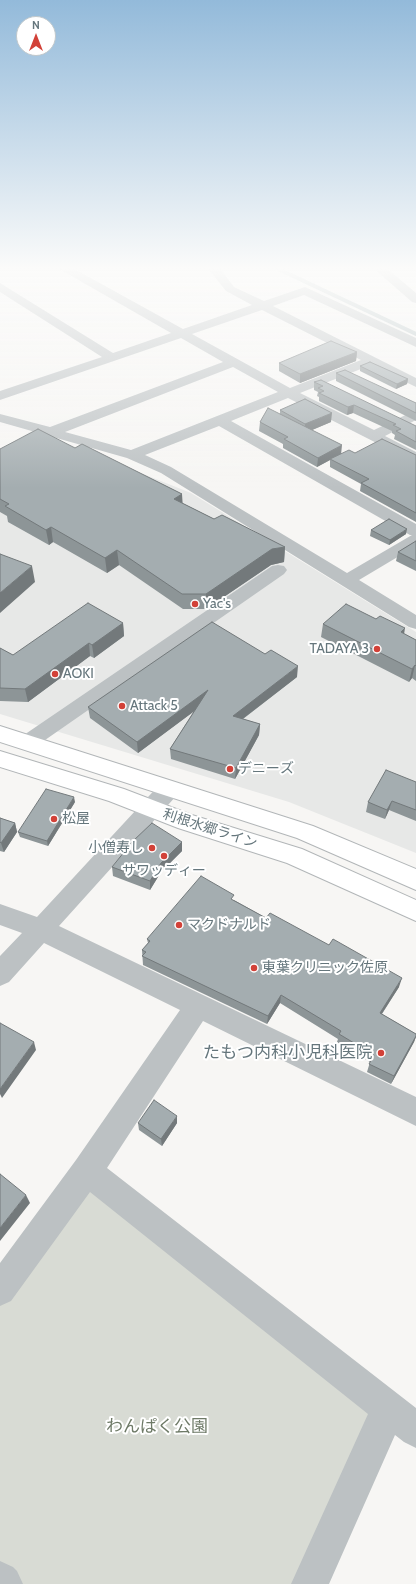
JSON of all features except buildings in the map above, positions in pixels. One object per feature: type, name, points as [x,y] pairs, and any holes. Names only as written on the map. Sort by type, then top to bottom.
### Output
[{"type":"highway","name":"利根水郷ライン","points":[[0,734],[305,832],[416,880]]},
{"type":"highway","name":"利根水郷ライン","points":[[0,759],[116,795],[150,809],[294,856],[416,911]]},
{"type":"street","points":[[84,340],[113,358]]},
{"type":"street","points":[[0,396],[164,340]]},
{"type":"street","points":[[195,340],[289,393],[416,458]]},
{"type":"street","points":[[329,340],[416,383]]},
{"type":"street","points":[[132,455],[370,361]]},
{"type":"street","points":[[49,433],[234,362]]},
{"type":"street","points":[[345,371],[359,378]]},
{"type":"street","points":[[320,381],[334,388]]},
{"type":"street","points":[[373,436],[402,421],[414,407]]},
{"type":"street","points":[[388,415],[416,429]]},
{"type":"street","points":[[0,418],[49,433],[132,455],[166,470],[416,623]]},
{"type":"street","points":[[221,421],[416,531]]},
{"type":"street","points":[[347,580],[416,539]]},
{"type":"street","points":[[28,742],[278,570]]},
{"type":"street","points":[[0,974],[169,789]]},
{"type":"street","points":[[0,914],[41,929],[416,1112]]},
{"type":"street","points":[[0,1290],[87,1171],[198,1006]]},
{"type":"street","points":[[87,1171],[388,1410],[416,1430]]},
{"type":"street","points":[[310,1584],[388,1410]]},
{"type":"street","points":[[0,1580],[4,1584]]},
{"type":"shaded area","points":[[33,430],[191,493],[416,632],[416,853],[289,802],[0,714],[0,450]]},
{"type":"green space","name":"わんぱく公園","points":[[87,1171],[388,1410],[310,1584],[4,1584],[0,1580],[0,1290]]},
{"type":"place","name":"Yac's","points":[[195,604]]},
{"type":"place","name":"TADAYA 3","points":[[377,649]]},
{"type":"place","name":"AOKI","points":[[55,674]]},
{"type":"place","name":"Attack 5","points":[[122,706]]},
{"type":"place","name":"デニーズ","points":[[230,769]]},
{"type":"place","name":"松屋","points":[[54,819]]},
{"type":"place","name":"小僧寿し","points":[[152,848]]},
{"type":"place","name":"サワッディー","points":[[164,856]]},
{"type":"place","name":"マクドナルド","points":[[179,925]]},
{"type":"place","name":"東葉クリニック佐原","points":[[254,968]]},
{"type":"place","name":"たもつ内科小児科医院","points":[[381,1053]]}]
